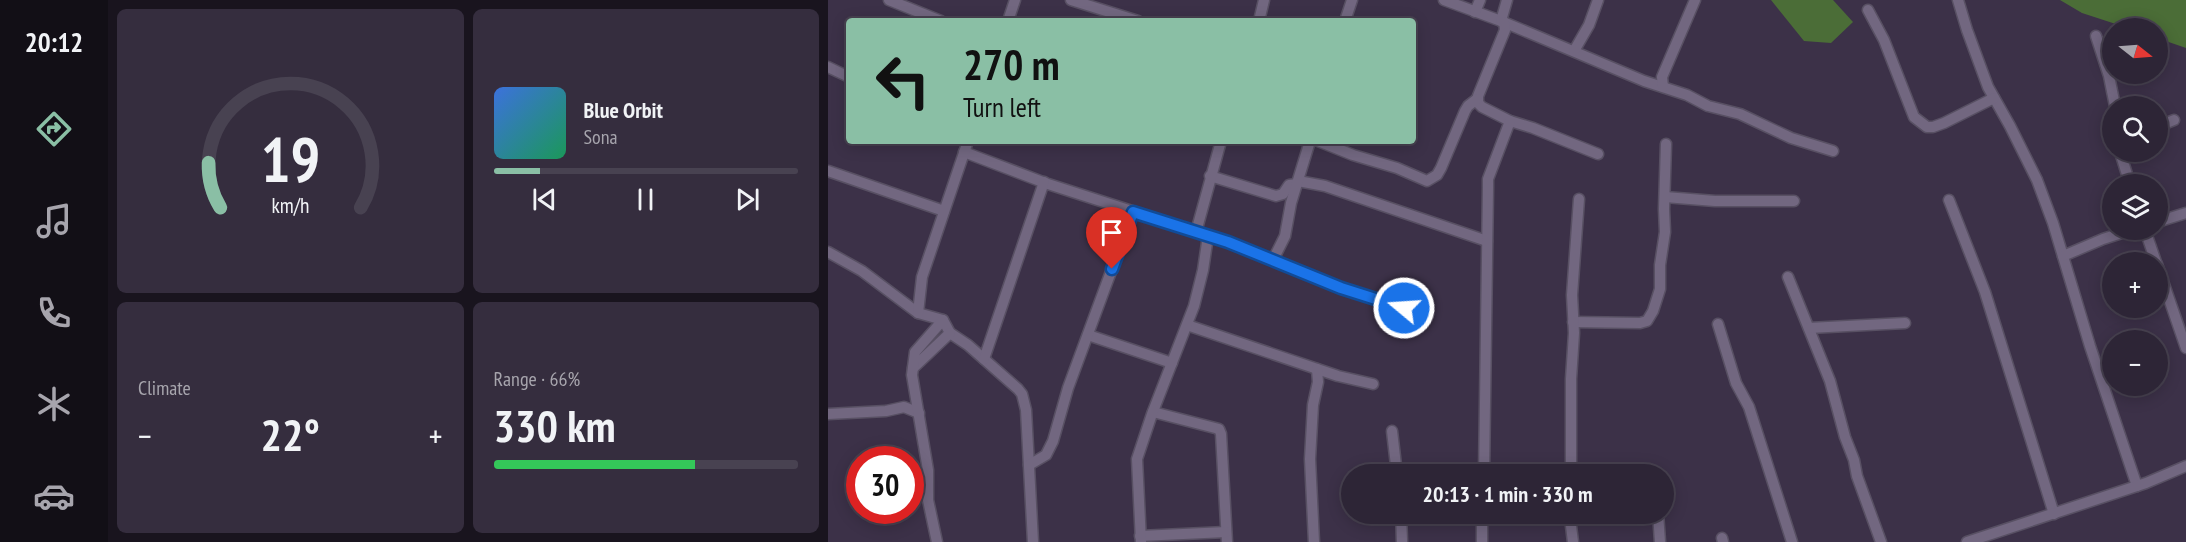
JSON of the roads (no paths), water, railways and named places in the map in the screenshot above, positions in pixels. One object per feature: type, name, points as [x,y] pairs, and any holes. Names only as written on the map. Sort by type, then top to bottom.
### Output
[{"type":"street","points":[[889,0],[934,18]]},
{"type":"street","points":[[1009,18],[1015,0]]},
{"type":"street","points":[[1071,0],[1128,18]]},
{"type":"street","points":[[1260,18],[1264,0]]},
{"type":"street","points":[[1346,18],[1352,0]]},
{"type":"street","points":[[1444,0],[1659,82],[1708,106],[1740,114],[1791,138],[1833,151]]},
{"type":"street","points":[[1475,12],[1480,0]]},
{"type":"street","points":[[1320,144],[1398,168],[1427,181],[1437,174],[1468,106],[1477,99],[1506,25],[1508,0]]},
{"type":"street","points":[[1574,51],[1589,25],[1598,0]]},
{"type":"street","points":[[1659,82],[1695,0]]},
{"type":"street","points":[[1958,0],[1981,70],[2037,180],[2137,486]]},
{"type":"street","points":[[1868,10],[1884,40],[1914,117],[1927,127],[1944,123],[1994,98]]},
{"type":"street","points":[[2096,36],[2113,96]]},
{"type":"street","points":[[828,67],[846,76]]},
{"type":"street","points":[[1477,99],[1482,107],[1510,121],[1599,154]]},
{"type":"street","points":[[2168,122],[2174,120]]},
{"type":"street","points":[[1484,464],[1488,179],[1510,121]]},
{"type":"street","points":[[918,312],[922,277],[967,144]]},
{"type":"street","points":[[1196,232],[1220,144]]},
{"type":"street","points":[[1273,260],[1285,236],[1291,202],[1313,144]]},
{"type":"street","points":[[1573,322],[1640,323],[1647,321],[1650,317],[1660,289],[1660,265],[1665,232],[1666,144]]},
{"type":"street","points":[[964,152],[1044,182],[1208,236],[1341,288],[1404,308]]},
{"type":"street","points":[[828,171],[944,211]]},
{"type":"street","points":[[1210,176],[1276,196],[1282,194],[1289,185],[1297,183],[1325,186],[1486,241]]},
{"type":"street","points":[[984,359],[1044,182]]},
{"type":"street","points":[[1665,197],[1715,201],[1794,201]]},
{"type":"street","points":[[1571,464],[1572,296],[1579,199]]},
{"type":"street","points":[[1949,200],[1984,292],[2054,514]]},
{"type":"street","points":[[1029,465],[1046,455],[1053,441],[1068,388],[1133,212]]},
{"type":"street","points":[[2168,219],[2186,213]]},
{"type":"street","points":[[1153,412],[1219,429],[1226,537],[1140,539],[1137,459],[1153,412],[1186,325],[1203,270],[1208,236]]},
{"type":"street","points":[[2063,256],[2102,239]]},
{"type":"street","points":[[828,252],[862,272],[918,312],[943,320],[950,333],[984,359],[1022,394],[1026,410],[1033,542]]},
{"type":"street","points":[[1788,277],[1833,390],[1857,476],[1881,542]]},
{"type":"street","points":[[2168,295],[2186,348]]},
{"type":"street","points":[[937,542],[928,500],[928,470],[915,396],[913,368],[915,352],[943,320]]},
{"type":"street","points":[[1809,328],[1905,323]]},
{"type":"street","points":[[1718,324],[1736,383],[1749,407],[1792,542]]},
{"type":"street","points":[[1186,325],[1330,374],[1372,384]]},
{"type":"street","points":[[913,368],[950,333]]},
{"type":"street","points":[[1088,334],[1172,363]]},
{"type":"street","points":[[1314,542],[1310,459],[1313,405],[1318,382],[1317,369]]},
{"type":"street","points":[[1318,382],[1330,374]]},
{"type":"street","points":[[828,414],[886,411],[904,407],[915,396]]},
{"type":"street","points":[[904,407],[919,413]]},
{"type":"street","points":[[1392,431],[1396,464]]},
{"type":"street","points":[[1967,542],[2137,486],[2186,466]]},
{"type":"street","points":[[1401,524],[1402,542]]},
{"type":"street","points":[[1482,524],[1482,542]]},
{"type":"street","points":[[1570,524],[1574,542]]},
{"type":"street","points":[[1659,524],[1660,542]]}]
